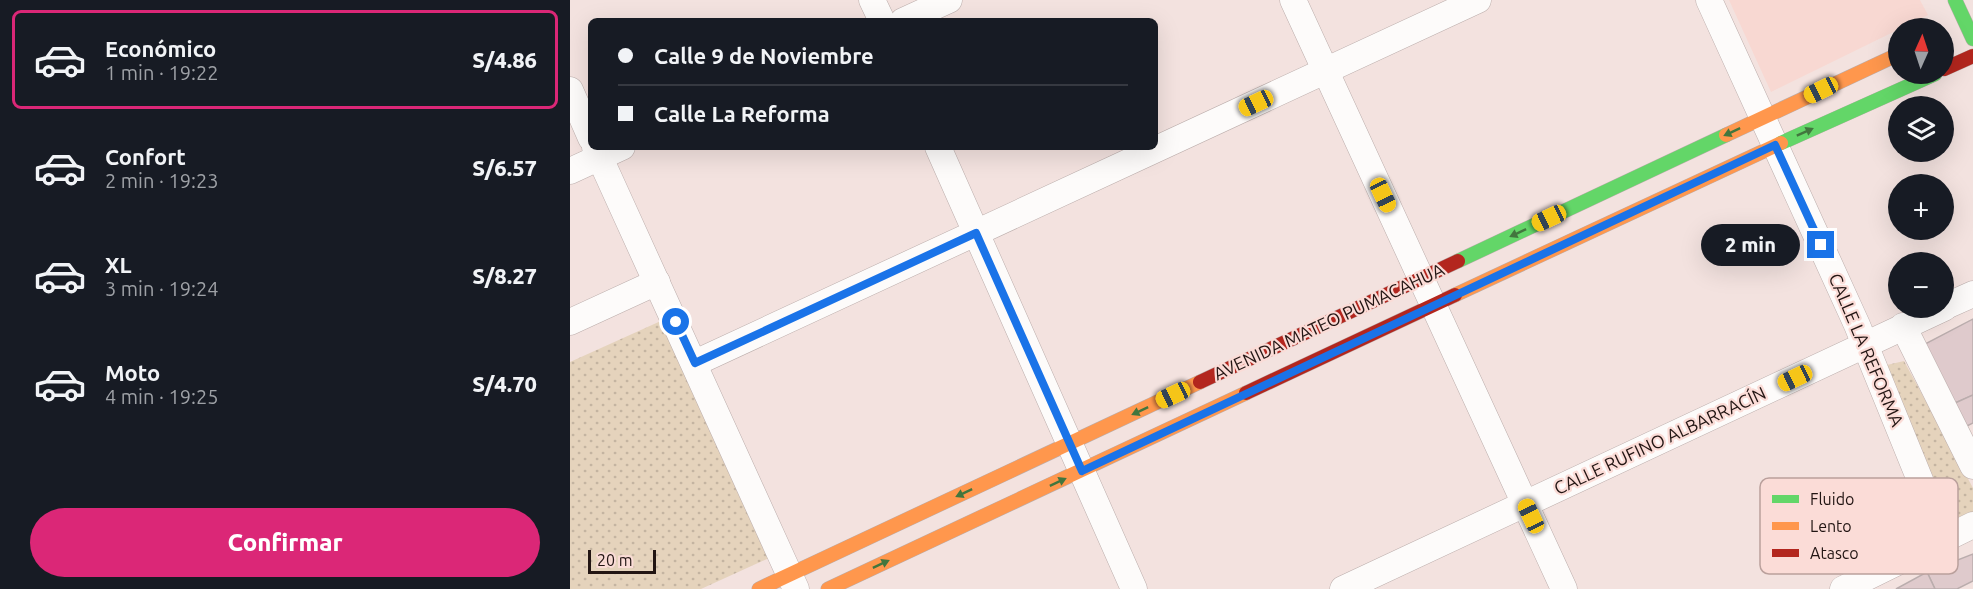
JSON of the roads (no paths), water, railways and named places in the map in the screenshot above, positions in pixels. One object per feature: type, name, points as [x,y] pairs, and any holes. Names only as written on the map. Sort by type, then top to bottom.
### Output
[{"type":"street","points":[[872,0],[881,18]]},
{"type":"street","points":[[910,18],[949,0]]},
{"type":"street","points":[[1293,0],[1564,589]]},
{"type":"street","points":[[1158,149],[1478,0]]},
{"type":"street","name":"CALLE LA REFORMA","points":[[1709,0],[1865,345],[1919,478]]},
{"type":"street","points":[[1955,0],[1960,25],[1973,39]]},
{"type":"street","points":[[1954,65],[1973,56]]},
{"type":"street","name":"AVENIDA MATEO PUMACAHUA","points":[[759,589],[793,582],[1070,444],[1888,59]]},
{"type":"street","name":"AVENIDA MATEO PUMACAHUA","points":[[828,589],[1775,145],[1912,84]]},
{"type":"street","points":[[570,90],[588,122]]},
{"type":"street","points":[[570,171],[598,150]]},
{"type":"street","points":[[603,150],[657,282],[793,582]]},
{"type":"street","points":[[939,150],[1134,589]]},
{"type":"street","points":[[695,363],[1155,150]]},
{"type":"street","points":[[570,322],[657,282]]},
{"type":"street","name":"CALLE RUFINO ALBARRACÍN","points":[[1954,303],[1973,294]]},
{"type":"street","name":"CALLE RUFINO ALBARRACÍN","points":[[1343,589],[1921,318]]},
{"type":"street","points":[[1903,326],[1973,466]]},
{"type":"street","points":[[1958,532],[1973,525]]},
{"type":"street","points":[[1843,589],[1873,574]]}]
